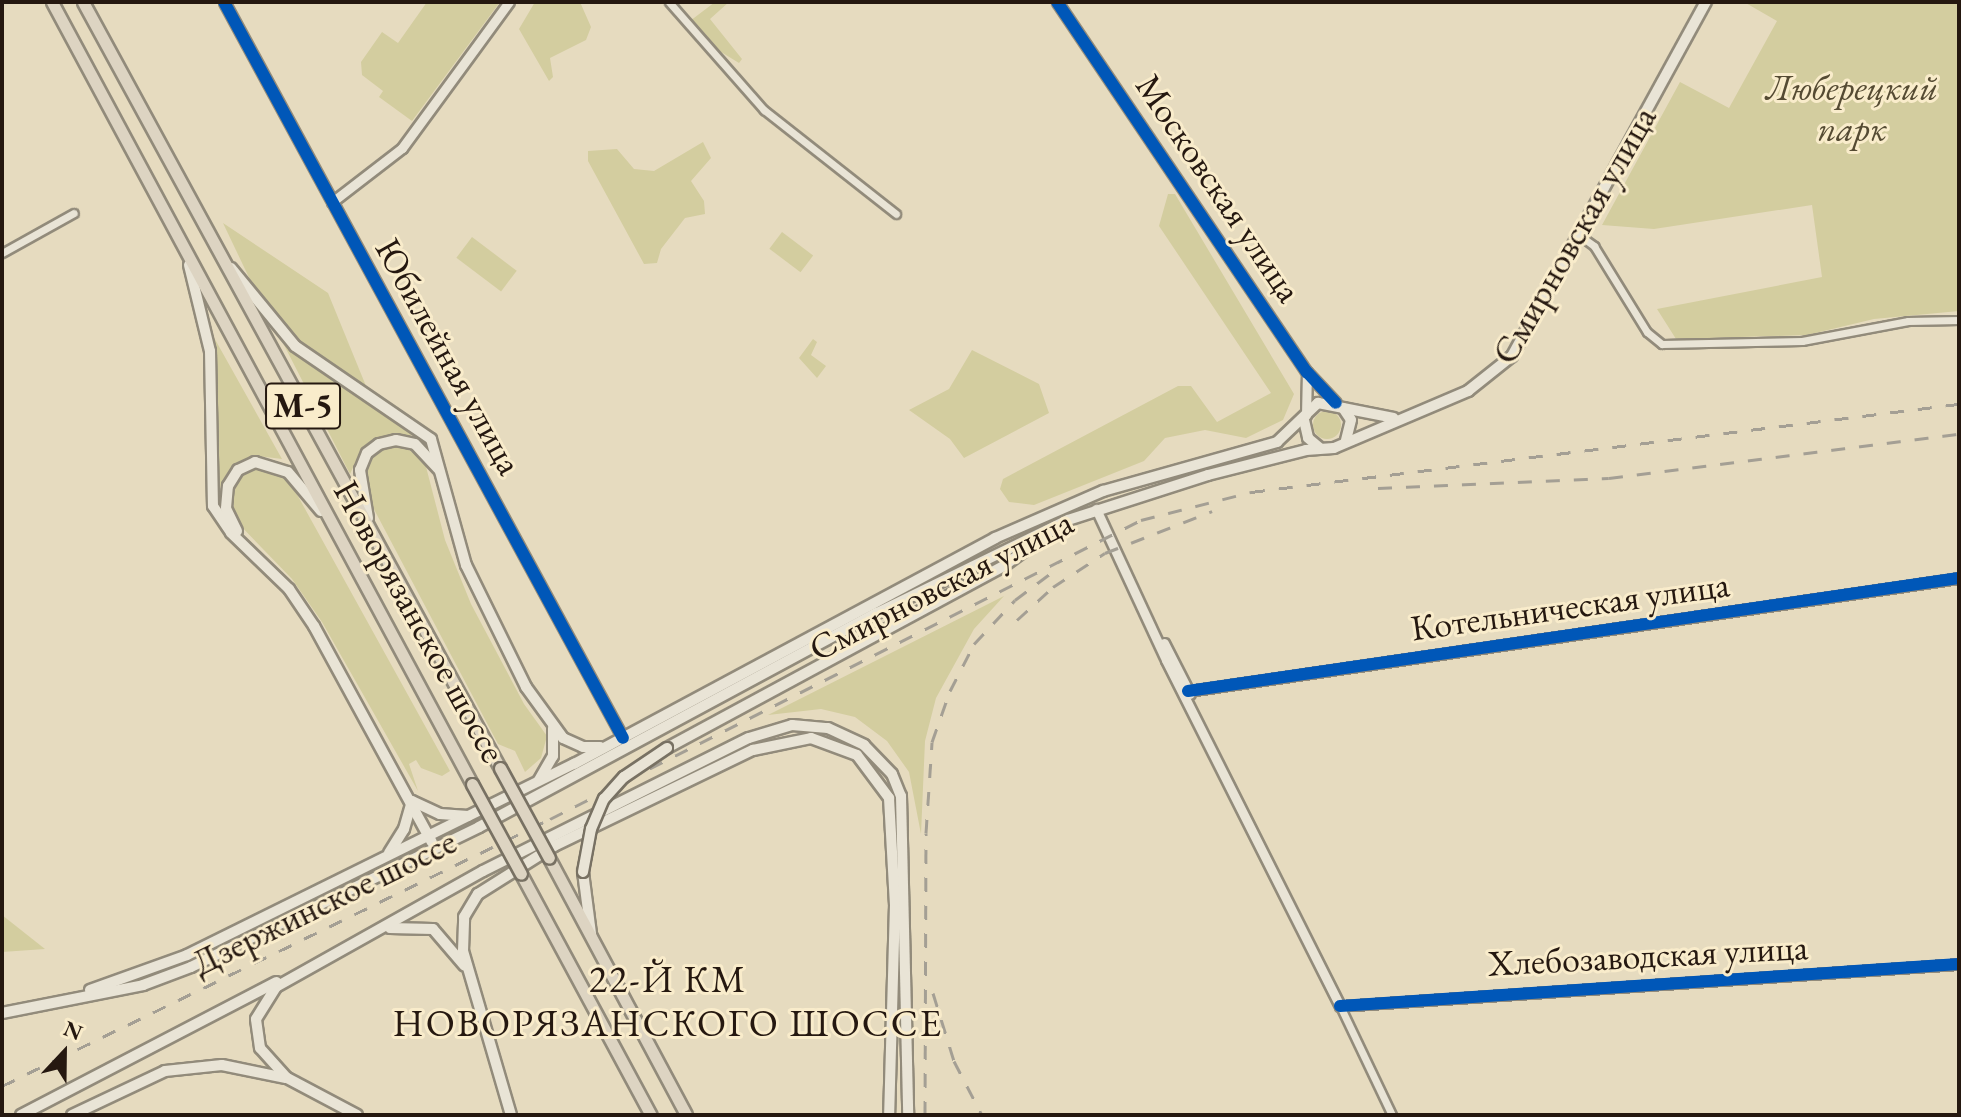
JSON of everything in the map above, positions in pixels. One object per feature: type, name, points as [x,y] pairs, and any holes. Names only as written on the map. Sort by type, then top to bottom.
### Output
[{"type":"highway","name":"Новорязанское шоссе","points":[[52,2],[651,1115]]},
{"type":"highway","name":"Новорязанское шоссе","points":[[83,2],[686,1115]]},
{"type":"main road","name":"Смирновская улица","points":[[581,776],[877,613],[1068,520],[1096,509],[1345,441],[1395,418],[1468,391],[1512,356],[1703,3]]},
{"type":"main road","name":"М-5","points":[[177,233],[200,299],[210,351],[213,506],[249,550],[289,589],[314,626],[429,836]]},
{"type":"main road","name":"М-5","points":[[224,260],[295,346],[431,439],[472,577],[526,687],[553,726],[573,744],[605,746]]},
{"type":"main road","name":"Смирновская улица","points":[[574,764],[995,538],[1103,491],[1277,442],[1318,403],[1339,404]]},
{"type":"main road","points":[[1339,404],[1395,418]]},
{"type":"main road","points":[[1339,404],[1351,426],[1345,441]]},
{"type":"main road","points":[[1305,418],[1308,438],[1322,448]]},
{"type":"main road","name":"М-5","points":[[381,552],[360,491],[360,470],[367,453],[387,441],[406,440],[424,450],[444,479]]},
{"type":"main road","name":"М-5","points":[[249,550],[226,508],[228,486],[245,465],[265,462],[288,472],[327,518]]},
{"type":"main road","name":"М-5","points":[[592,940],[583,872],[591,829],[614,787],[654,756],[745,704],[1005,565],[1068,520]]},
{"type":"main road","points":[[21,1115],[749,738],[792,725],[828,728],[871,752],[892,774],[901,796],[908,1115]]},
{"type":"main road","points":[[537,782],[553,756],[553,726]]},
{"type":"main road","points":[[514,1115],[467,970],[464,917],[478,894],[500,875],[753,750],[793,738],[828,740],[870,767],[889,798],[895,905],[889,1115]]},
{"type":"main road","name":"Дзержинское шоссе","points":[[57,1001],[210,943],[574,764]]},
{"type":"main road","name":"Дзержинское шоссе","points":[[2,1013],[143,985],[216,955],[581,776]]},
{"type":"main road","points":[[388,855],[404,829],[412,801],[440,814],[470,816]]},
{"type":"main road","points":[[429,836],[436,849]]},
{"type":"main road","points":[[378,930],[413,925],[433,929],[467,970]]},
{"type":"main road","points":[[210,943],[207,953],[216,955]]},
{"type":"main road","points":[[287,1078],[260,1048],[255,1027],[267,996],[293,973]]},
{"type":"main road","points":[[72,1115],[165,1071],[222,1065],[287,1078],[357,1115]]},
{"type":"street","name":"Юбилейная улица","points":[[224,2],[623,738]]},
{"type":"street","points":[[332,202],[402,148],[509,2]]},
{"type":"street","points":[[669,2],[764,110],[896,214]]},
{"type":"street","name":"Московская улица","points":[[1057,2],[1307,372],[1339,404]]},
{"type":"street","points":[[2,253],[74,213]]},
{"type":"street","points":[[1579,235],[1594,246],[1647,332],[1662,344],[1802,341],[1908,321],[1959,320]]},
{"type":"street","points":[[1305,418],[1307,372]]},
{"type":"street","points":[[1096,509],[1392,1115]]},
{"type":"street","name":"Котельническая улица","points":[[1188,691],[1959,578]]},
{"type":"street","points":[[1143,608],[1188,691],[1206,739]]},
{"type":"street","name":"Хлебозаводская улица","points":[[1340,1006],[1959,964]]},
{"type":"green space","points":[[427,2],[500,2],[412,121],[379,97],[383,91],[362,75],[361,62],[382,32],[398,43]]},
{"type":"green space","points":[[535,2],[580,2],[591,27],[586,40],[550,58],[553,77],[549,81],[519,29]]},
{"type":"green space","points":[[715,2],[729,2],[710,19],[742,59],[739,63],[713,47],[690,21]]},
{"type":"green space","name":"Люберецкий парк","points":[[1744,2],[1959,2],[1959,311],[1874,319],[1807,335],[1676,339],[1657,309],[1822,277],[1812,205],[1654,229],[1602,225],[1680,82],[1729,108],[1777,21]]},
{"type":"green space","points":[[703,142],[711,158],[691,181],[704,201],[705,214],[685,218],[661,249],[657,263],[644,264],[588,161],[588,151],[617,149],[634,169],[654,171]]},
{"type":"green space","points":[[1168,194],[1175,194],[1294,394],[1283,420],[1246,438],[1205,430],[1165,438],[1144,461],[1034,505],[1009,502],[1000,489],[1003,479],[1178,386],[1191,386],[1217,422],[1271,393],[1159,226]]},
{"type":"green space","points":[[223,223],[328,293],[366,386],[298,342],[254,288]]},
{"type":"green space","points":[[782,232],[813,255],[801,272],[769,249]]},
{"type":"green space","points":[[472,237],[517,271],[501,291],[456,258]]},
{"type":"green space","points":[[212,334],[282,459],[258,456],[234,465],[220,487],[218,505]]},
{"type":"green space","points":[[813,339],[817,342],[811,355],[826,366],[817,378],[799,358]]},
{"type":"green space","points":[[283,343],[315,368],[417,435],[375,438],[362,448],[350,474]]},
{"type":"green space","points":[[972,350],[1039,384],[1049,413],[964,458],[950,439],[909,410],[949,389]]},
{"type":"green space","points":[[1327,411],[1337,415],[1341,425],[1337,435],[1327,439],[1317,435],[1313,425],[1317,415]]},
{"type":"green space","points":[[399,444],[424,459],[445,540],[471,604],[524,704],[547,736],[541,758],[525,772],[515,751],[498,744],[367,496],[365,468],[372,454]]},
{"type":"green space","points":[[257,467],[279,473],[294,489],[450,771],[442,776],[421,768],[416,760],[409,764],[418,791],[322,622],[292,579],[236,521],[231,489],[239,476]]},
{"type":"green space","points":[[1004,596],[974,629],[936,698],[925,741],[921,834],[909,772],[887,741],[855,717],[821,709],[768,715]]},
{"type":"green space","points":[[2,915],[45,949],[2,952]]},
{"type":"railway","points":[[2,1086],[550,819],[1141,520],[1251,492],[1959,404]]},
{"type":"railway","points":[[1378,488],[1609,478],[1959,434]]},
{"type":"railway","points":[[1017,620],[1053,587],[1105,553],[1212,511]]},
{"type":"railway","points":[[925,1115],[926,833],[932,742],[950,691],[974,644],[1015,600],[1055,570]]},
{"type":"railway","points":[[933,993],[954,1061],[982,1115]]},
{"type":"cycle path","points":[[224,2],[623,738]]},
{"type":"cycle path","points":[[1057,2],[1307,372],[1336,403]]},
{"type":"cycle path","points":[[1188,691],[1959,578]]},
{"type":"cycle path","points":[[1340,1006],[1959,964]]},
{"type":"district","name":"22-Й КМ НОВОРЯЗАНСКОГО ШОССЕ","points":[[668,1001]]}]
